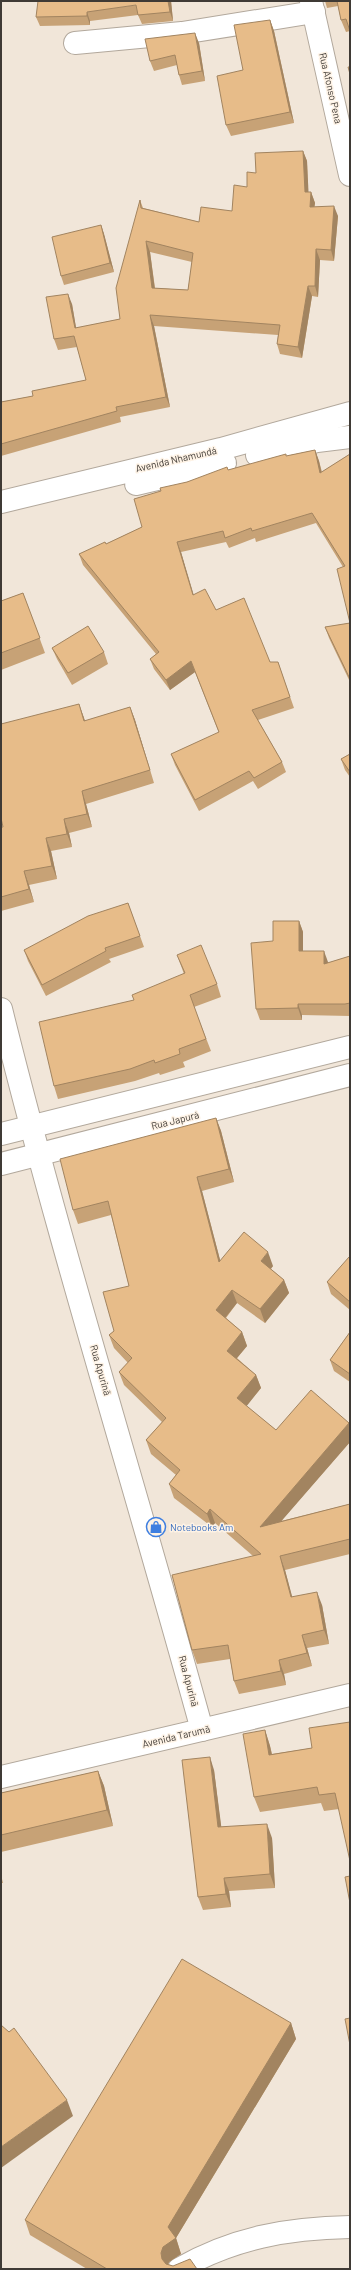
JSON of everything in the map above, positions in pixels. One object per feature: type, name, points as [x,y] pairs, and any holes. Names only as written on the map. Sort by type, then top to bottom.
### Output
[{"type":"street","points":[[75,43],[182,33],[313,6]]},
{"type":"street","name":"Rua Afonso Pena","points":[[313,6],[350,175]]},
{"type":"street","name":"Avenida Nhamundá","points":[[1,502],[221,449],[350,413]]},
{"type":"street","name":"Avenida Nhamundá","points":[[1,516],[282,449],[350,437]]},
{"type":"street","name":"Rua Apurinã","points":[[1,1009],[38,1155],[150,1539],[202,1730]]},
{"type":"street","points":[[1,1134],[350,1047]]},
{"type":"street","name":"Rua Japurá","points":[[1,1164],[350,1075]]},
{"type":"street","name":"Avenida Tarumã","points":[[1,1777],[350,1695]]},
{"type":"street","points":[[179,2269],[232,2244],[265,2235],[308,2228],[350,2227]]},
{"type":"building","points":[[38,1],[168,1],[170,12],[138,15],[136,5],[87,12],[87,16],[36,17]]},
{"type":"building","points":[[337,1],[350,1],[350,31],[346,19],[341,20]]},
{"type":"building","points":[[270,20],[290,112],[226,125],[217,76],[243,70],[234,25]]},
{"type":"building","points":[[195,33],[202,71],[179,75],[175,55],[150,61],[145,39]]},
{"type":"building","points":[[303,151],[305,192],[311,192],[310,207],[334,206],[331,250],[316,249],[315,286],[308,286],[298,347],[277,344],[280,325],[150,315],[166,397],[116,407],[117,411],[1,444],[1,402],[33,396],[32,391],[86,380],[74,336],[54,339],[46,297],[68,294],[75,328],[120,319],[116,288],[140,200],[141,208],[199,222],[201,207],[232,211],[234,185],[247,187],[247,172],[256,173],[255,153]],"holes":[[[146,241],[193,253],[188,290],[152,288]]]},
{"type":"building","points":[[101,225],[110,263],[61,276],[52,237]]},
{"type":"building","points":[[315,450],[320,473],[350,454],[350,623],[337,569],[345,566],[312,513],[252,531],[251,528],[225,538],[223,531],[177,542],[193,595],[205,589],[216,610],[244,598],[270,662],[278,662],[290,697],[252,710],[282,762],[254,778],[249,771],[195,800],[171,754],[219,732],[191,661],[166,680],[150,659],[159,652],[79,554],[105,542],[106,544],[142,527],[134,499],[161,491],[160,488],[187,482],[227,467],[228,470],[286,454],[286,456]]},
{"type":"building","points":[[23,593],[40,638],[1,653],[1,601]]},
{"type":"building","points":[[350,623],[350,679],[325,627]]},
{"type":"building","points":[[88,626],[104,652],[68,673],[52,648]]},
{"type":"building","points":[[79,704],[84,721],[130,707],[150,770],[82,791],[87,814],[64,819],[67,834],[46,838],[52,866],[24,871],[29,889],[1,897],[1,827],[3,827],[1,818],[1,724]]},
{"type":"building","points":[[350,754],[350,772],[341,759]]},
{"type":"building","points":[[128,903],[140,936],[105,948],[106,951],[42,985],[24,950],[88,916]]},
{"type":"building","points":[[273,921],[299,921],[299,951],[324,951],[324,964],[350,956],[350,1003],[298,1004],[298,1008],[256,1009],[251,943],[273,941]]},
{"type":"building","points":[[201,945],[217,984],[190,995],[206,1039],[179,1049],[180,1054],[155,1063],[154,1060],[130,1069],[54,1086],[39,1022],[134,1000],[132,995],[185,973],[177,955]]},
{"type":"building","points":[[216,1118],[229,1169],[197,1177],[219,1262],[244,1232],[268,1252],[261,1261],[284,1280],[260,1309],[232,1290],[216,1310],[242,1332],[227,1351],[256,1375],[237,1398],[276,1430],[311,1390],[349,1423],[260,1527],[350,1504],[350,1539],[280,1556],[291,1597],[317,1592],[324,1630],[302,1635],[307,1653],[279,1660],[281,1671],[234,1681],[228,1645],[192,1650],[172,1575],[261,1554],[210,1509],[207,1514],[169,1484],[180,1470],[146,1440],[166,1418],[119,1372],[132,1358],[109,1335],[114,1331],[103,1292],[129,1286],[108,1201],[73,1210],[60,1159]]},
{"type":"building","points":[[349,1257],[350,1258],[350,1302],[327,1282]]},
{"type":"building","points":[[350,1332],[350,1374],[330,1360]]},
{"type":"building","points":[[350,1722],[350,1861],[335,1793],[319,1795],[317,1787],[254,1797],[243,1734],[265,1730],[269,1755],[312,1748],[309,1728]]},
{"type":"building","points":[[210,1757],[218,1827],[267,1824],[270,1874],[224,1878],[226,1894],[198,1897],[182,1760]]},
{"type":"building","points":[[98,1771],[107,1810],[1,1835],[1,1793]]},
{"type":"building","points":[[350,1876],[350,1903],[345,1877]]},
{"type":"building","points":[[182,1959],[291,2023],[168,2227],[176,2238],[163,2247],[161,2253],[162,2259],[166,2264],[173,2266],[190,2259],[197,2269],[107,2269],[25,2220]]},
{"type":"building","points":[[350,2018],[350,2045],[345,2019]]},
{"type":"building","points":[[1,2025],[9,2032],[14,2028],[67,2100],[1,2147]]},
{"type":"place","name":"Notebooks Am","points":[[156,1527]]}]
